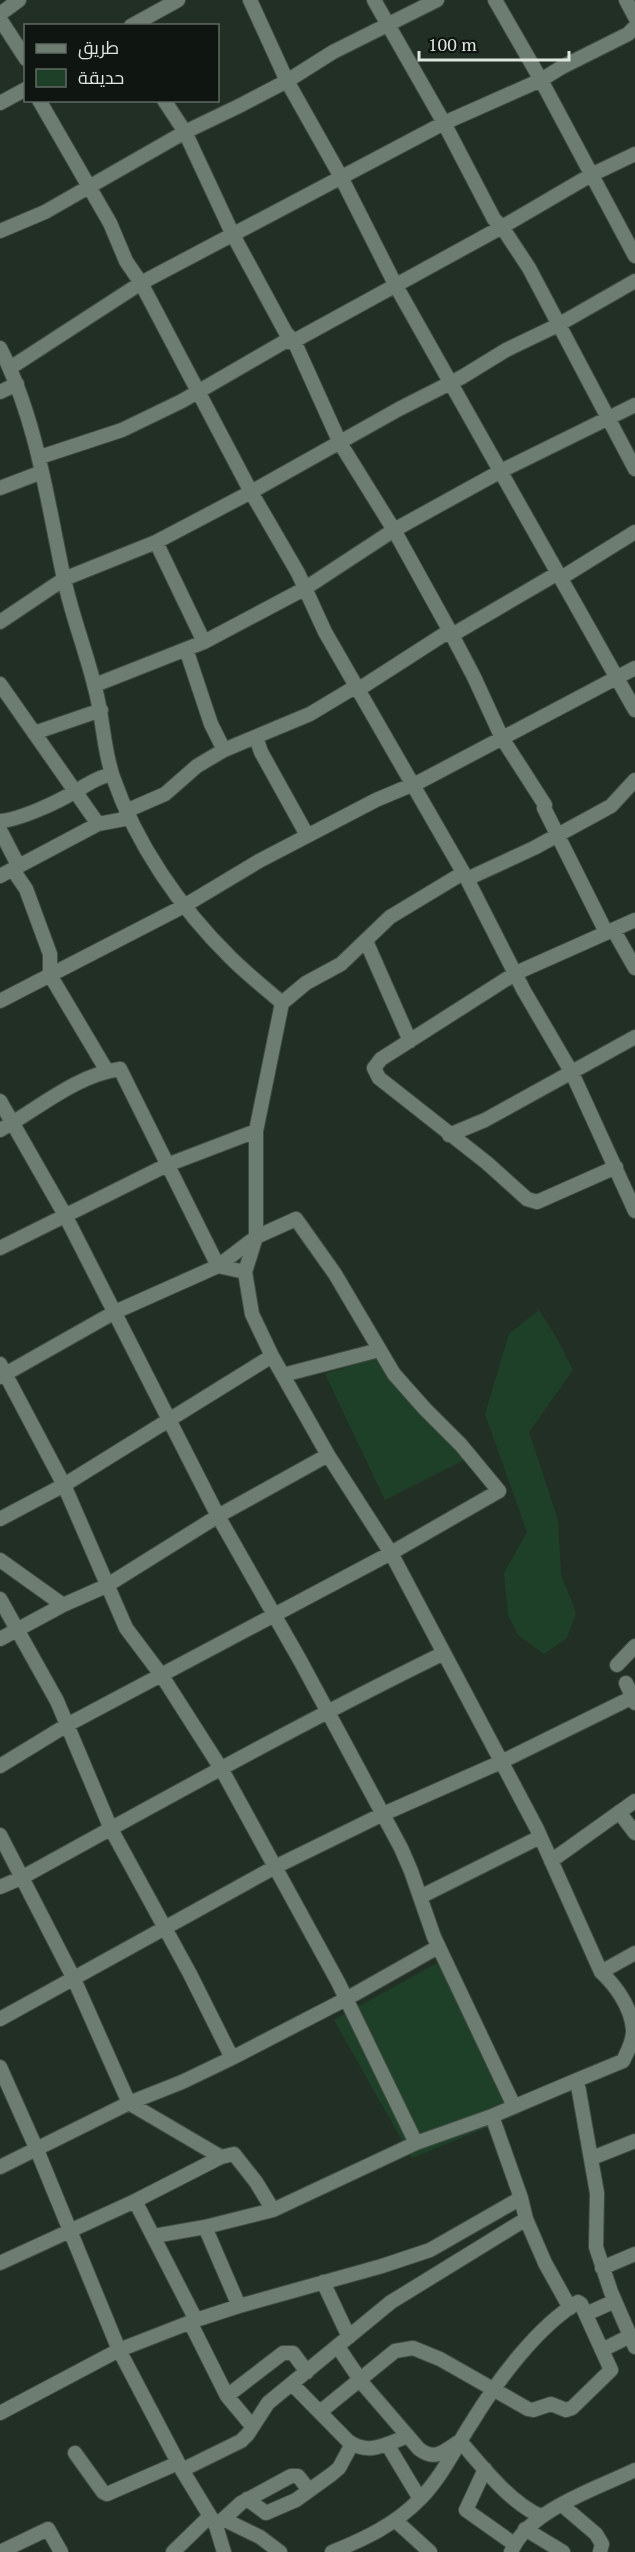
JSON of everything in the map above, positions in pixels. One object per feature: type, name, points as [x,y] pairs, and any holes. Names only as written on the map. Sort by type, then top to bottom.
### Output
[{"type":"street","points":[[0,14],[19,0]]},
{"type":"street","points":[[135,24],[178,0]]},
{"type":"street","points":[[250,0],[287,81],[341,177],[396,286],[635,710]]},
{"type":"street","points":[[374,0],[444,123],[494,219],[502,227],[529,268],[635,469]]},
{"type":"street","points":[[0,231],[45,212],[184,132],[287,81],[333,52],[437,0]]},
{"type":"street","points":[[495,0],[541,80],[635,256]]},
{"type":"street","points":[[626,0],[635,17]]},
{"type":"street","points":[[0,19],[24,56]]},
{"type":"street","points":[[10,368],[141,283],[444,123],[541,80],[628,34],[635,27]]},
{"type":"street","points":[[0,103],[24,90]]},
{"type":"street","points":[[40,102],[110,223],[126,261],[141,283],[252,492],[298,573],[325,632],[465,876],[572,1073],[616,1167],[629,1180],[635,1211]]},
{"type":"street","points":[[165,102],[184,132],[233,235],[286,333],[294,341],[340,443],[394,530],[474,677],[502,738],[545,805],[610,931],[635,968]]},
{"type":"street","points":[[40,457],[122,430],[198,391],[284,342],[294,341],[396,286],[591,175],[635,153]]},
{"type":"street","points":[[0,622],[64,579],[156,542],[252,492],[506,350],[558,325],[635,281]]},
{"type":"street","points":[[0,348],[17,384],[40,457],[76,628],[95,685],[112,774],[128,815],[184,906],[230,958],[282,1003]]},
{"type":"street","points":[[0,392],[17,384]]},
{"type":"street","points":[[95,685],[204,642],[304,589],[394,530],[501,471],[635,405]]},
{"type":"street","points":[[0,488],[42,472]]},
{"type":"street","points":[[10,871],[98,824],[128,815],[165,794],[197,766],[224,750],[310,714],[350,690],[359,690],[443,635],[452,635],[635,532]]},
{"type":"street","points":[[156,542],[204,642]]},
{"type":"street","points":[[186,649],[211,723],[224,750]]},
{"type":"street","points":[[0,1001],[184,906],[307,835],[421,781],[635,668]]},
{"type":"street","points":[[0,684],[98,824]]},
{"type":"street","points":[[34,733],[100,710]]},
{"type":"street","points":[[256,738],[261,752],[307,835]]},
{"type":"street","points":[[0,821],[40,809],[75,792],[100,776],[112,774]]},
{"type":"street","points":[[154,2236],[205,2227],[273,2210],[416,2143],[629,2062],[633,2030],[622,1999],[612,1983],[601,1972],[583,1937],[540,1837],[391,1553],[328,1455],[272,1356],[252,1314],[245,1272],[256,1237],[256,1131],[282,1003],[306,983],[340,964],[390,917],[465,876],[559,833],[611,806],[635,780]]},
{"type":"street","points":[[0,830],[10,871],[26,889],[50,954],[50,975],[107,1071]]},
{"type":"street","points":[[616,1167],[535,1202],[527,1199],[375,1073],[375,1065],[516,973],[635,920]]},
{"type":"street","points":[[366,941],[410,1041]]},
{"type":"street","points":[[449,1135],[485,1120],[635,1037]]},
{"type":"street","points":[[6,1127],[69,1088],[107,1071],[120,1069],[218,1266]]},
{"type":"street","points":[[0,1101],[6,1127],[65,1215],[171,1419],[218,1516],[274,1614],[407,1861],[438,1947],[514,2106]]},
{"type":"street","points":[[0,1248],[167,1165],[256,1131]]},
{"type":"street","points":[[0,1766],[67,1725],[162,1676],[391,1553],[499,1491],[461,1445],[410,1394],[379,1350],[335,1274],[296,1220],[256,1237],[218,1266],[115,1312],[2,1372],[64,1485],[126,1628],[162,1676],[222,1770],[346,1999],[416,2143]]},
{"type":"street","points":[[218,1266],[245,1272]]},
{"type":"street","points":[[283,1375],[379,1350]]},
{"type":"street","points":[[0,1519],[64,1485],[272,1356]]},
{"type":"street","points":[[0,1640],[63,1605],[106,1586],[218,1516],[328,1455]]},
{"type":"street","points":[[0,1560],[63,1605]]},
{"type":"street","points":[[0,1599],[57,1701],[111,1829],[232,2058]]},
{"type":"street","points":[[617,1665],[635,1646]]},
{"type":"street","points":[[0,1887],[21,1878],[222,1770],[326,1710],[444,1653]]},
{"type":"street","points":[[0,2019],[275,1867],[381,1815],[501,1762],[634,1699],[626,1683]]},
{"type":"street","points":[[551,1861],[635,1800]]},
{"type":"street","points":[[619,1812],[635,1833]]},
{"type":"street","points":[[0,1835],[74,1977],[129,2103],[221,2157]]},
{"type":"street","points":[[420,1897],[540,1837]]},
{"type":"street","points":[[0,2167],[129,2103],[182,2082],[232,2058],[346,1999],[438,1947]]},
{"type":"street","points":[[601,1972],[635,1953]]},
{"type":"street","points":[[0,2067],[37,2150],[119,2350],[180,2467],[216,2520],[224,2552]]},
{"type":"street","points":[[577,2080],[597,2193],[596,2247],[602,2268],[632,2341],[602,2350]]},
{"type":"street","points":[[492,2116],[521,2198],[526,2219],[545,2263],[570,2308]]},
{"type":"street","points":[[592,2158],[635,2141]]},
{"type":"street","points":[[0,2263],[135,2201],[221,2157],[234,2154],[256,2182],[273,2210]]},
{"type":"street","points":[[0,2413],[119,2350],[193,2321],[430,2250],[521,2198]]},
{"type":"street","points":[[135,2201],[154,2236],[227,2396],[252,2426]]},
{"type":"street","points":[[75,2453],[107,2494],[241,2441],[268,2403],[391,2302],[526,2219]]},
{"type":"street","points":[[205,2227],[238,2306]]},
{"type":"street","points":[[448,2241],[460,2260]]},
{"type":"street","points":[[602,2268],[635,2254]]},
{"type":"street","points":[[323,2282],[349,2337]]},
{"type":"street","points":[[586,2314],[615,2301]]},
{"type":"street","points":[[320,2412],[394,2350],[413,2348],[440,2359],[495,2389],[528,2409],[533,2410],[551,2404],[568,2410],[611,2370],[580,2302],[570,2308],[521,2354],[495,2389],[460,2441],[439,2477],[420,2499],[396,2521],[364,2539],[332,2552]]},
{"type":"street","points":[[338,2347],[359,2379],[408,2436],[428,2455],[436,2456],[460,2441]]},
{"type":"street","points":[[227,2396],[283,2353],[293,2353],[307,2372]]},
{"type":"street","points":[[292,2384],[358,2448],[369,2450],[408,2436]]},
{"type":"street","points":[[460,2441],[528,2511],[541,2516]]},
{"type":"street","points":[[247,2499],[268,2513],[309,2490],[339,2468],[352,2444]]},
{"type":"street","points":[[387,2444],[420,2499]]},
{"type":"street","points":[[485,2469],[466,2510],[513,2548],[525,2529],[541,2516],[635,2470]]},
{"type":"street","points":[[172,2552],[247,2499],[295,2475],[309,2490]]},
{"type":"street","points":[[562,2505],[596,2534],[602,2544],[600,2552]]},
{"type":"street","points":[[216,2520],[255,2534],[280,2552]]},
{"type":"street","points":[[396,2521],[430,2552]]},
{"type":"street","points":[[0,2552],[48,2529],[61,2552]]},
{"type":"street","points":[[525,2529],[563,2552]]},
{"type":"green space","points":[[539,1310],[573,1370],[529,1432],[558,1520],[561,1574],[576,1613],[567,1638],[544,1654],[518,1635],[508,1615],[504,1573],[527,1532],[485,1414],[509,1334]]},
{"type":"green space","points":[[378,1357],[478,1453],[385,1500],[325,1374]]},
{"type":"green space","points":[[437,1963],[520,2114],[412,2158],[334,2020]]}]
